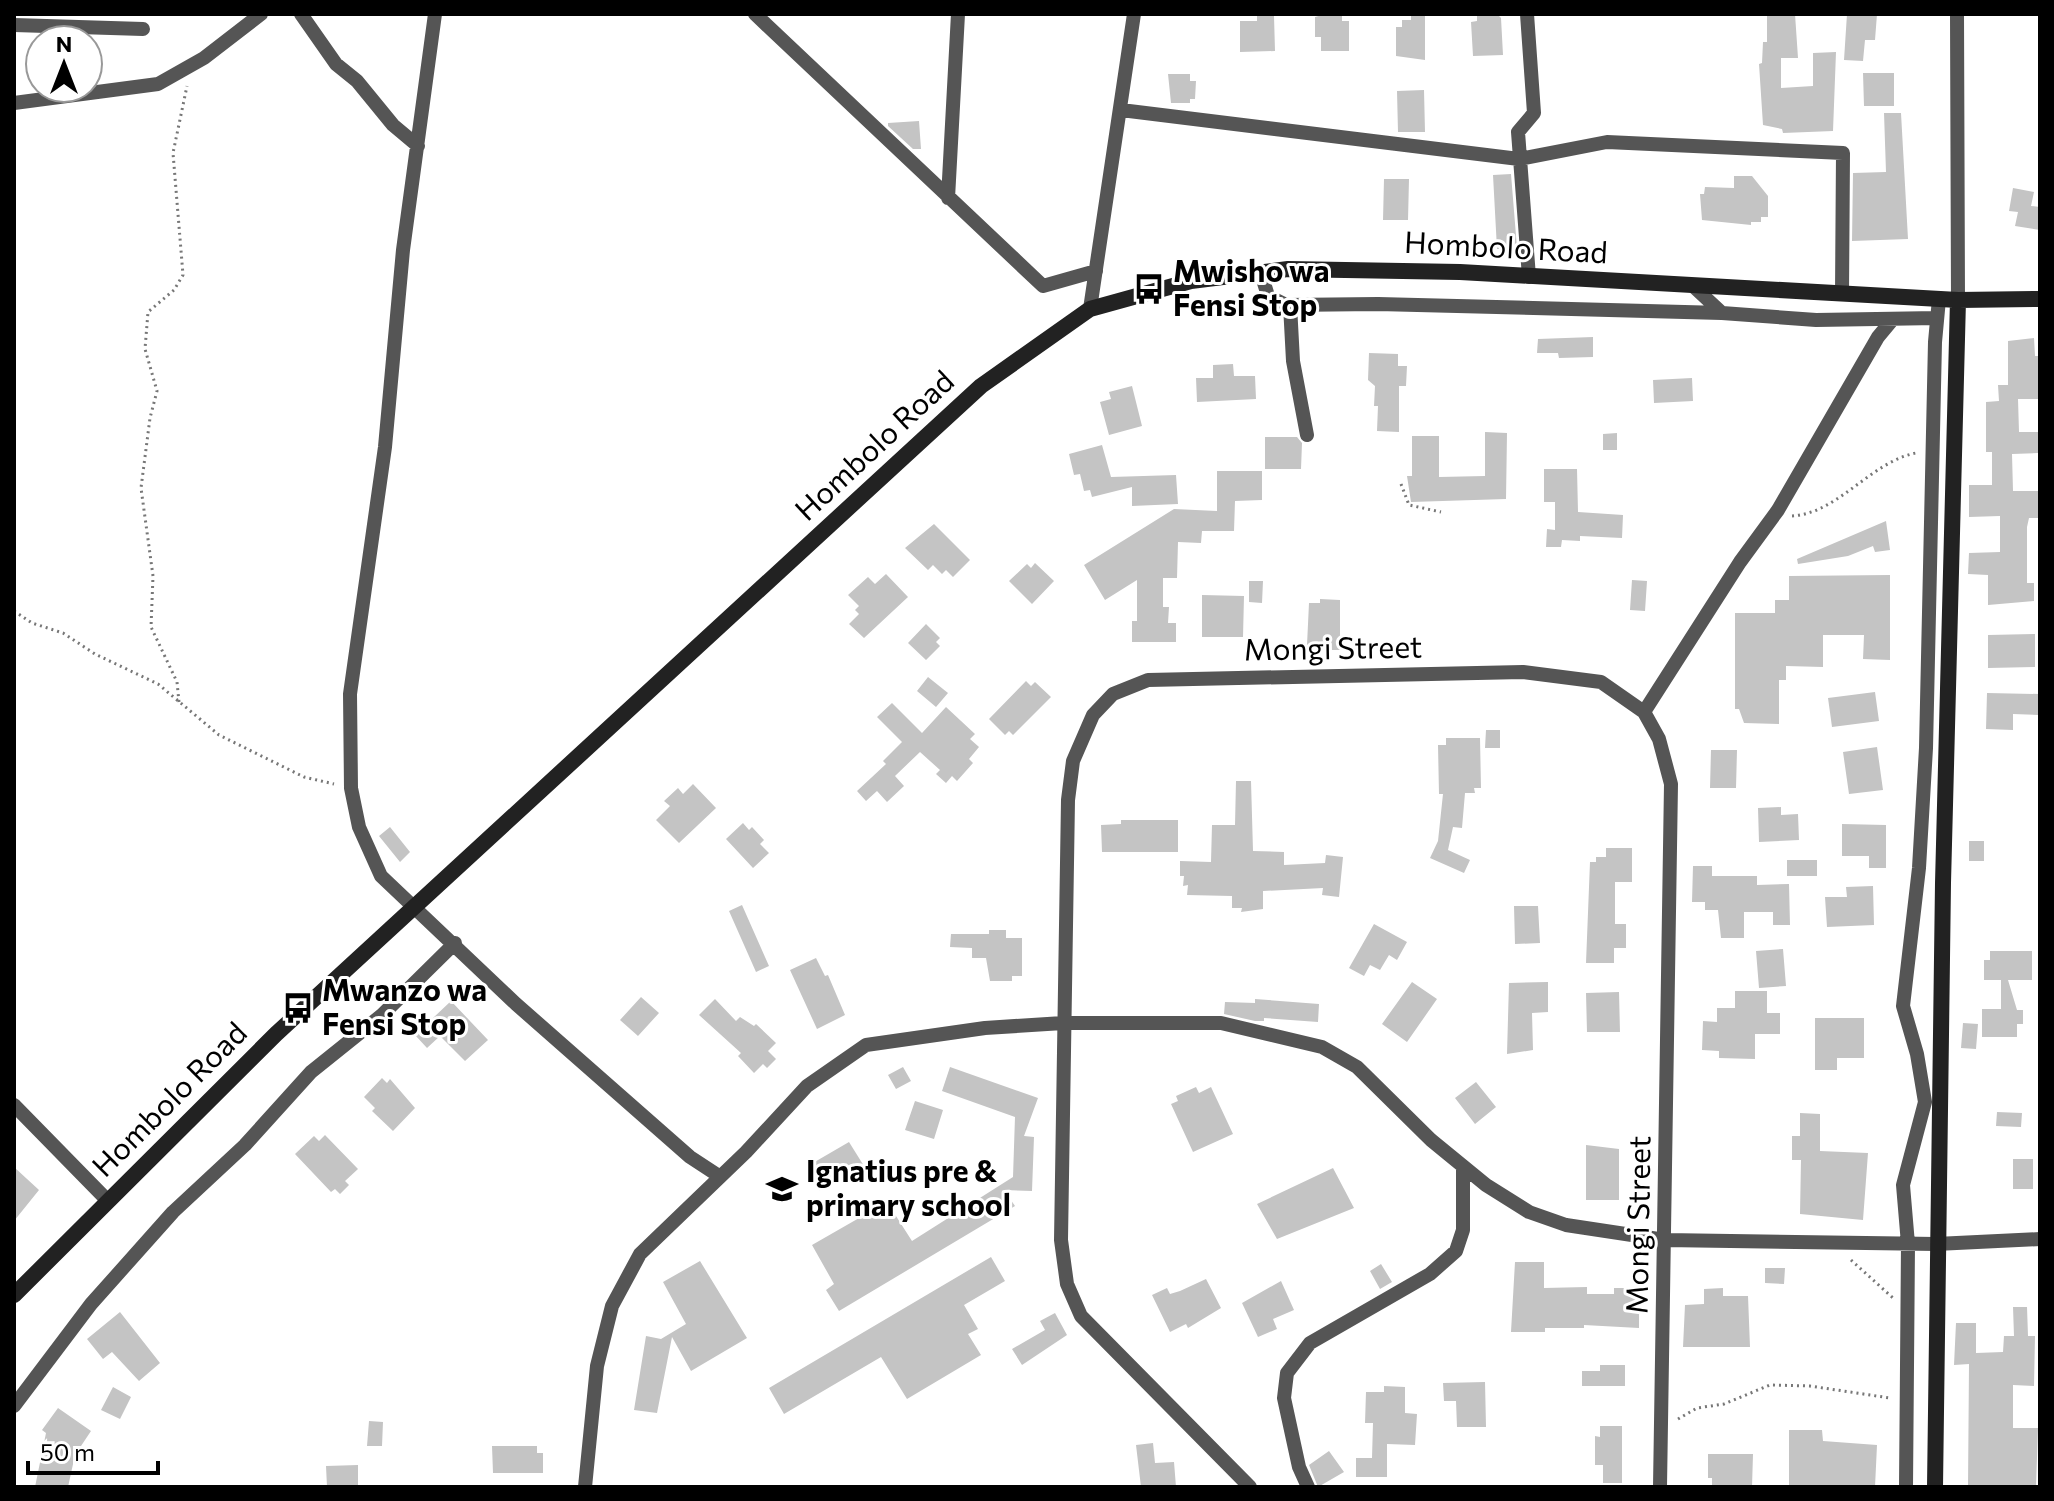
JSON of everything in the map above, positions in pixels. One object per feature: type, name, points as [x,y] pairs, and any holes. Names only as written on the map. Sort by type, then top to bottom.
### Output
[{"type":"street","points":[[14,103],[158,84],[190,66],[261,14]]},
{"type":"street","points":[[301,14],[336,64],[357,81],[393,125],[418,146]]},
{"type":"street","points":[[435,14],[401,264],[385,447],[350,694],[351,788],[369,855],[381,876],[551,1035],[690,1157],[719,1176]]},
{"type":"street","points":[[755,14],[1043,286],[1096,271]]},
{"type":"street","points":[[948,198],[958,14]]},
{"type":"street","points":[[1090,309],[1134,14]]},
{"type":"street","points":[[1527,14],[1534,113],[1518,132],[1529,277]]},
{"type":"street","points":[[1935,1487],[1936,1244],[1958,300],[1957,14]]},
{"type":"street","points":[[14,25],[143,29]]},
{"type":"street","points":[[1121,110],[1519,159],[1607,142],[1843,153],[1842,293]]},
{"type":"street","name":"Hombolo Road","points":[[14,1295],[276,1034],[981,386],[1090,309],[1191,281],[1261,273],[1388,270],[1958,300],[2040,299]]},
{"type":"street","points":[[1261,273],[1268,296],[1290,305],[1648,308],[1816,320],[1937,318]]},
{"type":"street","points":[[1693,286],[1722,313]]},
{"type":"street","points":[[1906,1487],[1908,1244],[1903,1185],[1925,1102],[1917,1054],[1903,1006],[1922,823],[1939,299]]},
{"type":"street","points":[[1290,305],[1293,361],[1307,435]]},
{"type":"street","points":[[1644,712],[1740,562],[1778,510],[1878,337],[1893,319]]},
{"type":"street","name":"Mongi Street","points":[[1250,1487],[1081,1316],[1067,1284],[1061,1240],[1063,1023],[1068,800],[1073,761],[1093,715],[1113,694],[1148,680],[1523,672],[1601,682],[1644,712],[1659,739],[1671,784],[1660,1487]]},
{"type":"street","points":[[14,1406],[91,1304],[173,1212],[245,1145],[311,1072],[382,1015],[455,943]]},
{"type":"street","points":[[585,1487],[597,1366],[612,1306],[640,1254],[807,1086],[866,1045],[985,1028],[1063,1023],[1221,1023],[1322,1047],[1357,1067],[1463,1166],[1529,1212],[1566,1225],[1665,1240],[1936,1244],[2040,1239]]},
{"type":"street","points":[[14,1105],[108,1201]]},
{"type":"street","points":[[1308,1487],[1299,1467],[1284,1398],[1287,1373],[1310,1343],[1430,1274],[1456,1251],[1463,1230],[1463,1166]]},
{"type":"path","points":[[179,702],[177,682],[151,627],[153,576],[141,488],[150,418],[157,391],[145,349],[148,312],[174,290],[183,275],[173,153],[190,66]]},
{"type":"path","points":[[1778,510],[1787,515],[1813,513],[1891,461],[1913,454],[1934,453]]},
{"type":"path","points":[[1401,484],[1409,505],[1441,512]]},
{"type":"path","points":[[14,611],[32,623],[63,633],[95,654],[132,669],[219,735],[304,777],[351,788]]},
{"type":"path","points":[[1834,1244],[1887,1294],[1907,1307]]},
{"type":"path","points":[[1661,1430],[1697,1408],[1724,1404],[1770,1385],[1810,1386],[1848,1394],[1905,1399]]},
{"type":"building","points":[[1342,14],[1342,21],[1349,21],[1349,51],[1321,51],[1321,37],[1315,37],[1315,17]]},
{"type":"building","points":[[1411,14],[1425,14],[1425,60],[1396,56],[1396,27],[1402,27],[1402,20],[1411,20]]},
{"type":"building","points":[[1477,14],[1497,14],[1501,18],[1503,55],[1473,56],[1471,22],[1477,21]]},
{"type":"building","points":[[1767,14],[1795,14],[1798,58],[1781,58],[1781,88],[1813,86],[1813,53],[1836,52],[1833,131],[1783,133],[1782,129],[1763,125],[1759,64],[1762,63],[1763,42],[1767,42]]},
{"type":"building","points":[[1847,14],[1877,14],[1875,40],[1865,40],[1863,61],[1844,60]]},
{"type":"building","points":[[1257,16],[1274,16],[1275,51],[1240,52],[1240,21],[1257,21]]},
{"type":"building","points":[[1863,73],[1894,73],[1894,106],[1864,106]]},
{"type":"building","points":[[1168,74],[1190,74],[1190,81],[1196,81],[1195,99],[1190,99],[1190,103],[1171,103]]},
{"type":"building","points":[[1424,90],[1425,132],[1398,132],[1397,91]]},
{"type":"building","points":[[1884,113],[1901,113],[1908,239],[1852,241],[1853,173],[1886,172]]},
{"type":"building","points":[[919,121],[921,149],[913,149],[888,126],[888,123]]},
{"type":"building","points":[[1511,174],[1517,248],[1497,249],[1493,175]]},
{"type":"building","points":[[1734,176],[1752,176],[1768,196],[1768,217],[1761,217],[1761,222],[1751,222],[1751,225],[1702,220],[1700,194],[1704,194],[1705,187],[1734,188]]},
{"type":"building","points":[[1384,179],[1409,179],[1408,220],[1383,220]]},
{"type":"building","points":[[2013,188],[2034,192],[2031,206],[2040,207],[2040,230],[2015,226],[2018,212],[2009,211]]},
{"type":"building","points":[[1593,337],[1593,357],[1559,358],[1558,353],[1537,353],[1538,339]]},
{"type":"building","points":[[2034,338],[2035,356],[2040,356],[2040,399],[2018,399],[2019,432],[2038,432],[2038,453],[2012,454],[2013,491],[2040,491],[2040,518],[2029,518],[2027,527],[2027,583],[2034,583],[2034,601],[1988,605],[1988,575],[1968,574],[1969,553],[2000,552],[2000,516],[1969,517],[1969,485],[1992,485],[1992,452],[1986,452],[1986,402],[1999,401],[1998,385],[2008,385],[2008,341]]},
{"type":"building","points":[[1369,353],[1398,354],[1398,366],[1407,366],[1406,386],[1399,386],[1399,432],[1377,431],[1375,386],[1368,380]]},
{"type":"building","points":[[1233,364],[1234,376],[1255,376],[1256,399],[1197,402],[1196,378],[1213,378],[1213,365]]},
{"type":"building","points":[[1692,378],[1693,401],[1654,403],[1653,380]]},
{"type":"building","points":[[1132,386],[1142,426],[1109,435],[1100,402],[1111,399],[1109,392]]},
{"type":"building","points":[[1485,432],[1507,433],[1506,499],[1411,502],[1407,476],[1412,476],[1412,436],[1439,436],[1439,477],[1485,476]]},
{"type":"building","points":[[1617,433],[1617,450],[1603,450],[1603,434]]},
{"type":"building","points":[[1265,437],[1297,437],[1302,443],[1301,469],[1265,469]]},
{"type":"building","points":[[1102,445],[1111,477],[1176,475],[1178,504],[1132,506],[1132,487],[1092,497],[1090,490],[1084,491],[1080,474],[1074,475],[1069,454]]},
{"type":"building","points":[[1544,469],[1577,469],[1578,512],[1623,515],[1622,538],[1580,536],[1580,541],[1562,540],[1561,547],[1546,547],[1547,529],[1555,530],[1555,502],[1544,502]]},
{"type":"building","points":[[1217,471],[1262,471],[1262,500],[1235,501],[1234,531],[1202,531],[1201,543],[1178,542],[1177,578],[1163,578],[1163,607],[1169,607],[1168,623],[1176,623],[1176,642],[1132,642],[1132,621],[1137,621],[1137,580],[1105,600],[1084,565],[1174,509],[1217,511]]},
{"type":"building","points":[[1886,521],[1890,550],[1875,552],[1873,546],[1848,556],[1798,564],[1797,559]]},
{"type":"building","points":[[934,524],[970,560],[953,577],[946,570],[942,574],[933,565],[928,570],[905,548]]},
{"type":"building","points":[[1035,563],[1054,581],[1032,604],[1009,581],[1027,564],[1031,568]]},
{"type":"building","points":[[886,574],[908,597],[864,638],[849,624],[859,614],[855,610],[859,606],[848,595],[868,577],[875,584]]},
{"type":"building","points":[[1890,575],[1890,660],[1863,659],[1864,635],[1823,635],[1823,667],[1786,666],[1786,680],[1779,680],[1779,724],[1744,723],[1739,709],[1735,709],[1735,613],[1775,613],[1775,600],[1789,600],[1789,576]]},
{"type":"building","points":[[1632,580],[1647,581],[1645,611],[1630,610]]},
{"type":"building","points":[[1249,581],[1263,581],[1262,603],[1249,602]]},
{"type":"building","points":[[1202,595],[1244,596],[1243,637],[1202,637]]},
{"type":"building","points":[[1320,599],[1340,600],[1340,650],[1325,650],[1325,645],[1307,645],[1309,603],[1320,603]]},
{"type":"building","points":[[926,624],[940,638],[936,642],[940,646],[926,660],[908,643]]},
{"type":"building","points":[[2035,634],[2035,667],[1988,668],[1988,635]]},
{"type":"building","points":[[928,677],[948,693],[936,707],[917,691]]},
{"type":"building","points":[[1026,681],[1031,686],[1035,682],[1051,697],[1013,735],[1009,731],[1005,735],[989,719]]},
{"type":"building","points":[[1875,692],[1879,721],[1832,727],[1828,698]]},
{"type":"building","points":[[1987,693],[2040,694],[2039,715],[2013,714],[2013,730],[1986,729]]},
{"type":"building","points":[[892,703],[922,733],[946,707],[975,734],[970,739],[979,747],[969,759],[973,763],[957,781],[952,776],[946,783],[936,774],[940,770],[920,752],[895,776],[904,786],[887,802],[877,791],[866,801],[857,791],[886,764],[883,761],[902,742],[877,717]]},
{"type":"building","points":[[1486,730],[1500,730],[1500,748],[1485,748]]},
{"type":"building","points":[[1446,738],[1480,738],[1481,788],[1474,788],[1475,793],[1465,793],[1462,828],[1453,827],[1448,850],[1470,860],[1464,873],[1430,858],[1438,841],[1443,794],[1439,794],[1438,745],[1446,745]]},
{"type":"building","points":[[1877,747],[1883,790],[1849,794],[1843,752]]},
{"type":"building","points":[[1711,750],[1737,750],[1736,788],[1710,788]]},
{"type":"building","points":[[1236,781],[1251,781],[1253,851],[1284,852],[1284,865],[1325,863],[1326,855],[1343,857],[1339,897],[1322,895],[1323,888],[1263,891],[1263,909],[1241,912],[1242,908],[1232,908],[1232,896],[1187,895],[1188,885],[1183,886],[1184,876],[1180,876],[1180,861],[1211,862],[1212,825],[1235,825]]},
{"type":"building","points":[[693,784],[716,808],[679,843],[656,820],[670,806],[664,801],[678,788],[683,794]]},
{"type":"building","points":[[1781,807],[1781,815],[1798,814],[1799,840],[1759,842],[1758,808]]},
{"type":"building","points":[[1121,820],[1178,820],[1178,852],[1102,852],[1101,825],[1121,824]]},
{"type":"building","points":[[743,823],[749,830],[752,827],[764,840],[760,844],[769,853],[753,868],[726,839]]},
{"type":"building","points":[[1842,824],[1886,825],[1886,868],[1869,868],[1869,856],[1842,856]]},
{"type":"building","points":[[390,827],[410,852],[400,862],[379,836]]},
{"type":"building","points":[[1969,841],[1984,841],[1984,861],[1969,861]]},
{"type":"building","points":[[1606,848],[1632,848],[1632,882],[1615,882],[1615,924],[1626,924],[1626,948],[1614,948],[1614,963],[1586,963],[1590,862],[1596,862],[1596,857],[1606,857]]},
{"type":"building","points":[[1787,860],[1817,860],[1817,876],[1787,876]]},
{"type":"building","points":[[1693,866],[1712,866],[1712,876],[1757,876],[1757,885],[1789,884],[1790,925],[1773,925],[1773,912],[1744,912],[1744,938],[1721,938],[1718,910],[1705,910],[1705,902],[1692,902]]},
{"type":"building","points":[[1873,886],[1874,925],[1827,927],[1825,897],[1847,897],[1846,887]]},
{"type":"building","points":[[742,905],[769,966],[756,972],[729,911]]},
{"type":"building","points":[[1514,906],[1538,906],[1540,943],[1515,944]]},
{"type":"building","points":[[1374,924],[1407,942],[1397,960],[1389,955],[1380,970],[1370,965],[1364,976],[1349,968]]},
{"type":"building","points":[[989,930],[1006,930],[1006,938],[1022,938],[1022,976],[1012,976],[1012,981],[990,981],[986,958],[972,958],[972,948],[950,947],[951,934],[989,934]]},
{"type":"building","points":[[1783,949],[1786,986],[1759,988],[1756,951]]},
{"type":"building","points":[[1990,951],[2032,951],[2032,980],[2008,980],[2017,1010],[2023,1010],[2023,1024],[2017,1024],[2017,1037],[1982,1037],[1982,1009],[2001,1009],[2001,980],[1984,980],[1984,960],[1990,960]]},
{"type":"building","points":[[816,958],[825,976],[828,975],[845,1015],[817,1029],[790,970]]},
{"type":"building","points":[[1412,982],[1437,999],[1407,1042],[1382,1024]]},
{"type":"building","points":[[1548,982],[1548,1012],[1532,1013],[1533,1050],[1507,1054],[1509,983]]},
{"type":"building","points":[[1735,991],[1767,991],[1767,1013],[1780,1013],[1780,1034],[1755,1034],[1755,1059],[1719,1058],[1719,1051],[1702,1050],[1703,1021],[1717,1022],[1717,1008],[1735,1008]]},
{"type":"building","points":[[1619,992],[1620,1032],[1587,1032],[1586,993]]},
{"type":"building","points":[[641,997],[659,1013],[638,1036],[620,1020]]},
{"type":"building","points":[[715,999],[736,1021],[740,1017],[754,1026],[756,1024],[776,1043],[768,1051],[776,1059],[767,1068],[763,1064],[754,1073],[738,1056],[741,1053],[699,1015]]},
{"type":"building","points":[[1255,999],[1319,1004],[1318,1022],[1264,1018],[1264,1021],[1255,1021],[1224,1014],[1225,1002],[1255,1003]]},
{"type":"building","points":[[451,1001],[488,1040],[465,1061],[440,1036],[427,1048],[415,1035]]},
{"type":"building","points":[[1815,1018],[1864,1018],[1864,1058],[1837,1058],[1837,1070],[1815,1070]]},
{"type":"building","points":[[1963,1023],[1978,1024],[1976,1049],[1961,1048]]},
{"type":"building","points":[[903,1067],[911,1081],[896,1089],[888,1075]]},
{"type":"building","points":[[950,1067],[1038,1098],[1024,1136],[1034,1137],[1032,1191],[1004,1190],[1015,1206],[839,1311],[826,1290],[834,1284],[812,1245],[887,1202],[912,1241],[1013,1177],[1015,1117],[942,1091]]},
{"type":"building","points":[[382,1078],[387,1083],[390,1079],[415,1108],[393,1131],[372,1111],[375,1108],[364,1097]]},
{"type":"building","points":[[1476,1082],[1496,1107],[1475,1124],[1455,1098]]},
{"type":"building","points":[[1196,1087],[1199,1093],[1211,1087],[1233,1134],[1193,1152],[1171,1104],[1178,1101],[1176,1096]]},
{"type":"building","points":[[915,1101],[943,1110],[934,1139],[905,1130]]},
{"type":"building","points":[[1997,1112],[2022,1113],[2021,1127],[1996,1126]]},
{"type":"building","points":[[1800,1113],[1820,1114],[1820,1151],[1868,1153],[1863,1220],[1800,1214],[1801,1160],[1792,1160],[1792,1136],[1800,1136]]},
{"type":"building","points":[[325,1135],[358,1169],[345,1181],[349,1185],[340,1194],[335,1189],[331,1192],[295,1154],[314,1136],[319,1141]]},
{"type":"building","points":[[849,1142],[864,1166],[820,1191],[806,1167]]},
{"type":"building","points":[[1586,1145],[1619,1149],[1619,1200],[1586,1200]]},
{"type":"building","points":[[2013,1159],[2033,1159],[2033,1189],[2013,1189]]},
{"type":"building","points":[[14,1167],[39,1190],[14,1221]]},
{"type":"building","points":[[1333,1168],[1354,1208],[1277,1239],[1257,1204]]},
{"type":"building","points":[[991,1257],[1005,1281],[964,1305],[978,1329],[968,1334],[981,1355],[907,1399],[881,1357],[784,1414],[769,1388]]},
{"type":"building","points":[[700,1261],[747,1338],[691,1371],[672,1337],[657,1413],[634,1410],[646,1336],[661,1339],[686,1324],[663,1282]]},
{"type":"building","points":[[1515,1262],[1544,1262],[1544,1288],[1587,1287],[1587,1294],[1614,1294],[1614,1288],[1639,1288],[1639,1328],[1584,1325],[1584,1328],[1545,1328],[1545,1332],[1511,1332]]},
{"type":"building","points":[[1381,1264],[1392,1282],[1380,1289],[1370,1271]]},
{"type":"building","points":[[1765,1268],[1785,1268],[1784,1284],[1765,1283]]},
{"type":"building","points":[[1206,1279],[1221,1308],[1188,1328],[1186,1324],[1170,1332],[1152,1295],[1167,1288],[1170,1294]]},
{"type":"building","points":[[1281,1281],[1294,1310],[1273,1319],[1277,1329],[1258,1337],[1242,1303]]},
{"type":"building","points":[[1723,1288],[1723,1296],[1748,1296],[1750,1347],[1683,1347],[1685,1305],[1704,1304],[1704,1289]]},
{"type":"building","points":[[2013,1307],[2027,1307],[2028,1336],[2035,1336],[2034,1386],[2013,1385],[2013,1428],[2038,1428],[2036,1487],[1968,1487],[1969,1364],[1954,1365],[1956,1323],[1976,1323],[1976,1353],[2003,1352],[2004,1336],[2014,1336]]},
{"type":"building","points":[[120,1312],[160,1363],[139,1381],[112,1352],[103,1359],[87,1339]]},
{"type":"building","points":[[1055,1313],[1067,1335],[1022,1365],[1012,1349],[1045,1330],[1040,1321]]},
{"type":"building","points":[[1600,1365],[1625,1365],[1625,1386],[1582,1386],[1582,1371],[1600,1371]]},
{"type":"building","points":[[1485,1382],[1486,1427],[1457,1427],[1456,1401],[1444,1401],[1443,1383]]},
{"type":"building","points":[[1384,1386],[1405,1387],[1405,1413],[1417,1414],[1415,1445],[1387,1444],[1387,1477],[1356,1477],[1356,1458],[1372,1458],[1373,1423],[1365,1423],[1366,1392],[1384,1392]]},
{"type":"building","points":[[113,1387],[131,1397],[120,1419],[101,1410]]},
{"type":"building","points":[[58,1408],[91,1431],[75,1455],[68,1487],[35,1487],[46,1433],[42,1430]]},
{"type":"building","points":[[369,1421],[383,1422],[382,1446],[367,1446]]},
{"type":"building","points":[[1600,1426],[1622,1426],[1622,1483],[1603,1483],[1603,1465],[1595,1465],[1595,1436],[1600,1437]]},
{"type":"building","points":[[1789,1430],[1822,1430],[1823,1441],[1877,1445],[1875,1487],[1789,1487]]},
{"type":"building","points":[[1153,1443],[1155,1463],[1174,1462],[1176,1487],[1141,1487],[1136,1445]]},
{"type":"building","points":[[492,1446],[537,1446],[537,1453],[543,1453],[543,1473],[493,1473]]},
{"type":"building","points":[[1329,1451],[1344,1472],[1318,1487],[1309,1465]]},
{"type":"building","points":[[1708,1454],[1753,1454],[1752,1487],[1712,1487],[1712,1478],[1708,1478]]},
{"type":"building","points":[[358,1465],[358,1487],[327,1487],[326,1466]]},
{"type":"place","name":"Mwisho wa Fensi Stop","points":[[1149,289]]},
{"type":"place","name":"Mwanzo wa Fensi Stop","points":[[298,1008]]},
{"type":"place","name":"Ignatius pre & primary school","points":[[782,1189]]}]
